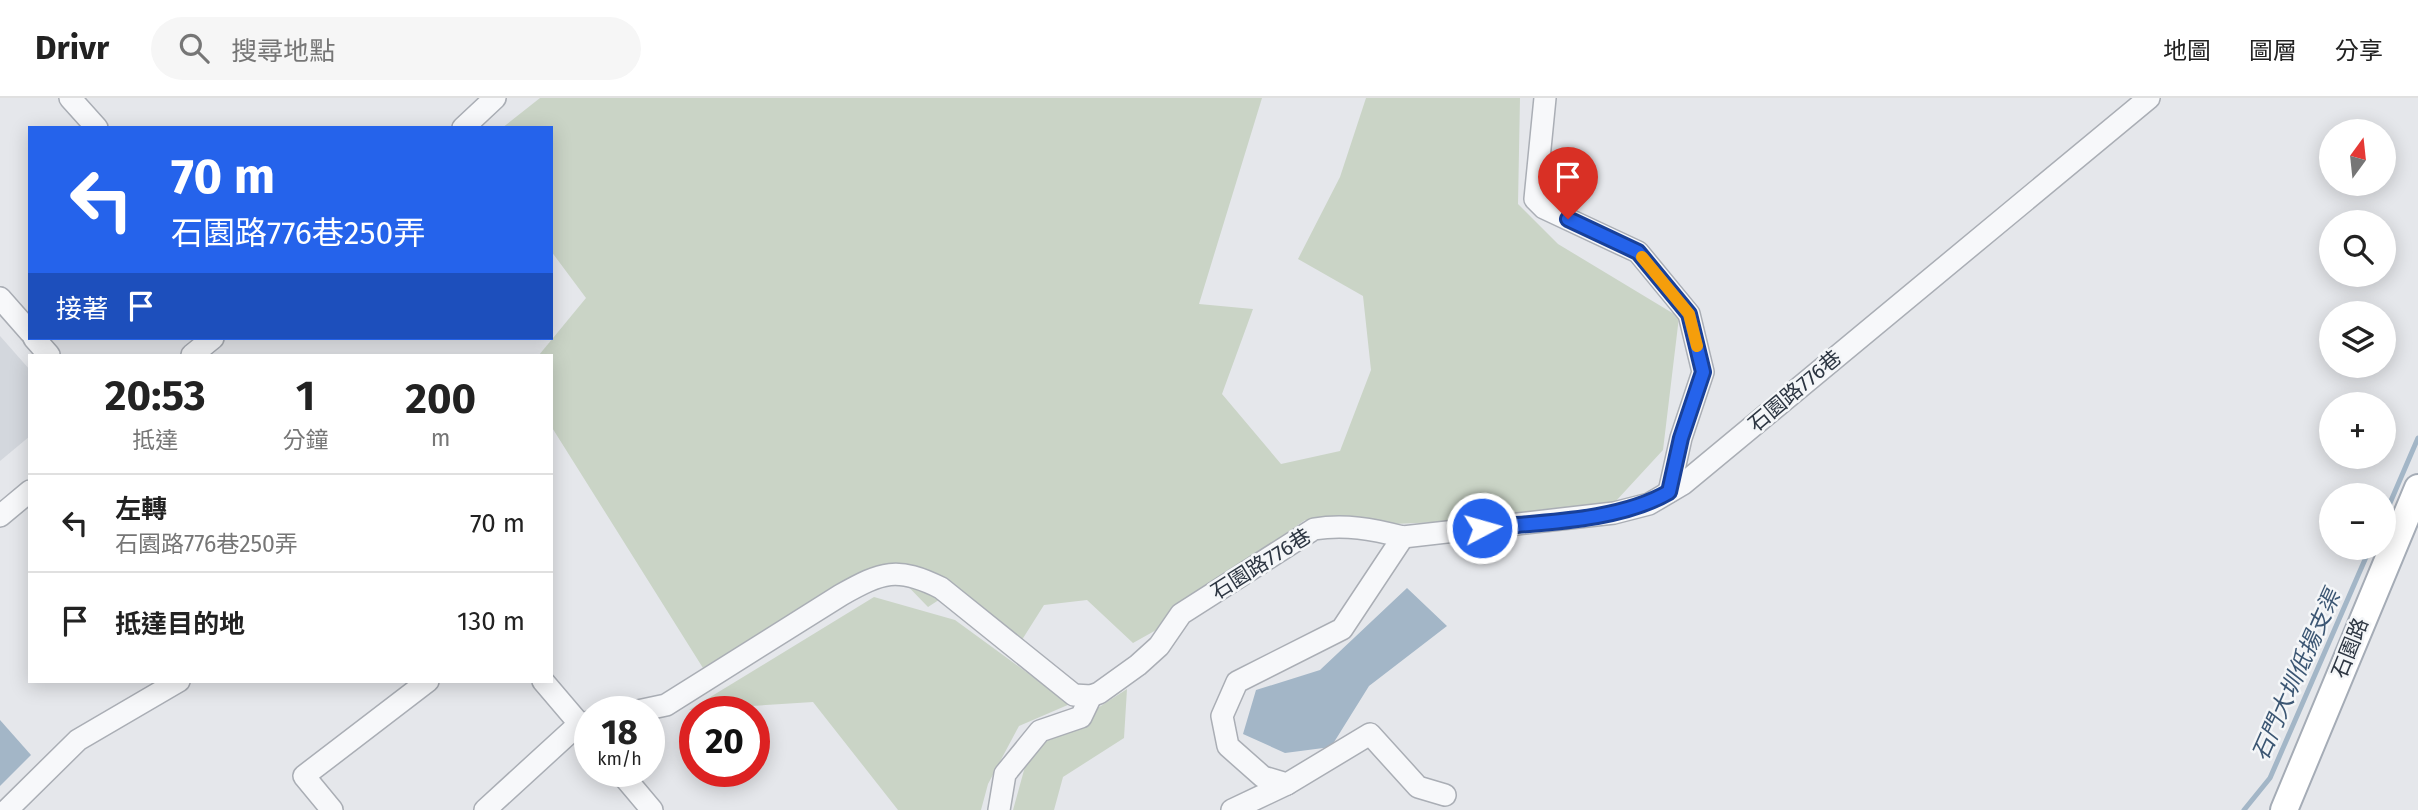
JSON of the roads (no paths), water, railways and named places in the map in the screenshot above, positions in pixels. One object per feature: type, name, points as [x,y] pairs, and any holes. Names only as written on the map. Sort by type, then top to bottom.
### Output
[{"type":"main road","name":"石園路","points":[[2284,810],[2418,488]]},
{"type":"lane","points":[[70,98],[94,126]]},
{"type":"lane","points":[[465,126],[495,98]]},
{"type":"lane","points":[[1545,98],[1535,199],[1545,208],[1638,252],[1689,314],[1703,372],[1681,438],[1669,492]]},
{"type":"lane","name":"石園路776巷","points":[[999,810],[1005,775],[1040,731],[1081,717],[1091,696],[1138,665],[1159,646],[1181,614],[1314,529],[1336,525],[1372,528],[1403,537],[1614,513],[1649,504],[1683,484],[2149,98]]},
{"type":"lane","points":[[0,298],[28,330]]},
{"type":"lane","points":[[36,340],[48,354]]},
{"type":"lane","points":[[193,354],[211,340]]},
{"type":"lane","points":[[0,516],[28,493]]},
{"type":"lane","points":[[1287,784],[1263,777],[1228,746],[1222,716],[1237,682],[1342,629],[1403,537]]},
{"type":"lane","points":[[665,705],[841,595],[867,580],[893,573],[919,577],[941,588],[1074,695],[1091,696]]},
{"type":"lane","points":[[7,810],[78,740],[176,683]]},
{"type":"lane","points":[[332,810],[304,776],[425,683]]},
{"type":"lane","points":[[544,683],[574,714]]},
{"type":"lane","points":[[1232,810],[1287,784],[1370,734],[1418,787],[1445,794]]},
{"type":"lane","points":[[485,810],[574,737]]},
{"type":"lane","points":[[633,787],[652,810]]},
{"type":"water","points":[[1407,588],[1447,626],[1369,686],[1331,747],[1285,753],[1243,734],[1256,690],[1320,670]]},
{"type":"water","points":[[0,720],[31,755],[0,786]]},
{"type":"waterway","name":"石門大圳低揚支渠","points":[[2396,489],[2418,438]]},
{"type":"waterway","name":"石門大圳低揚支渠","points":[[2244,810],[2270,778],[2365,560]]}]
